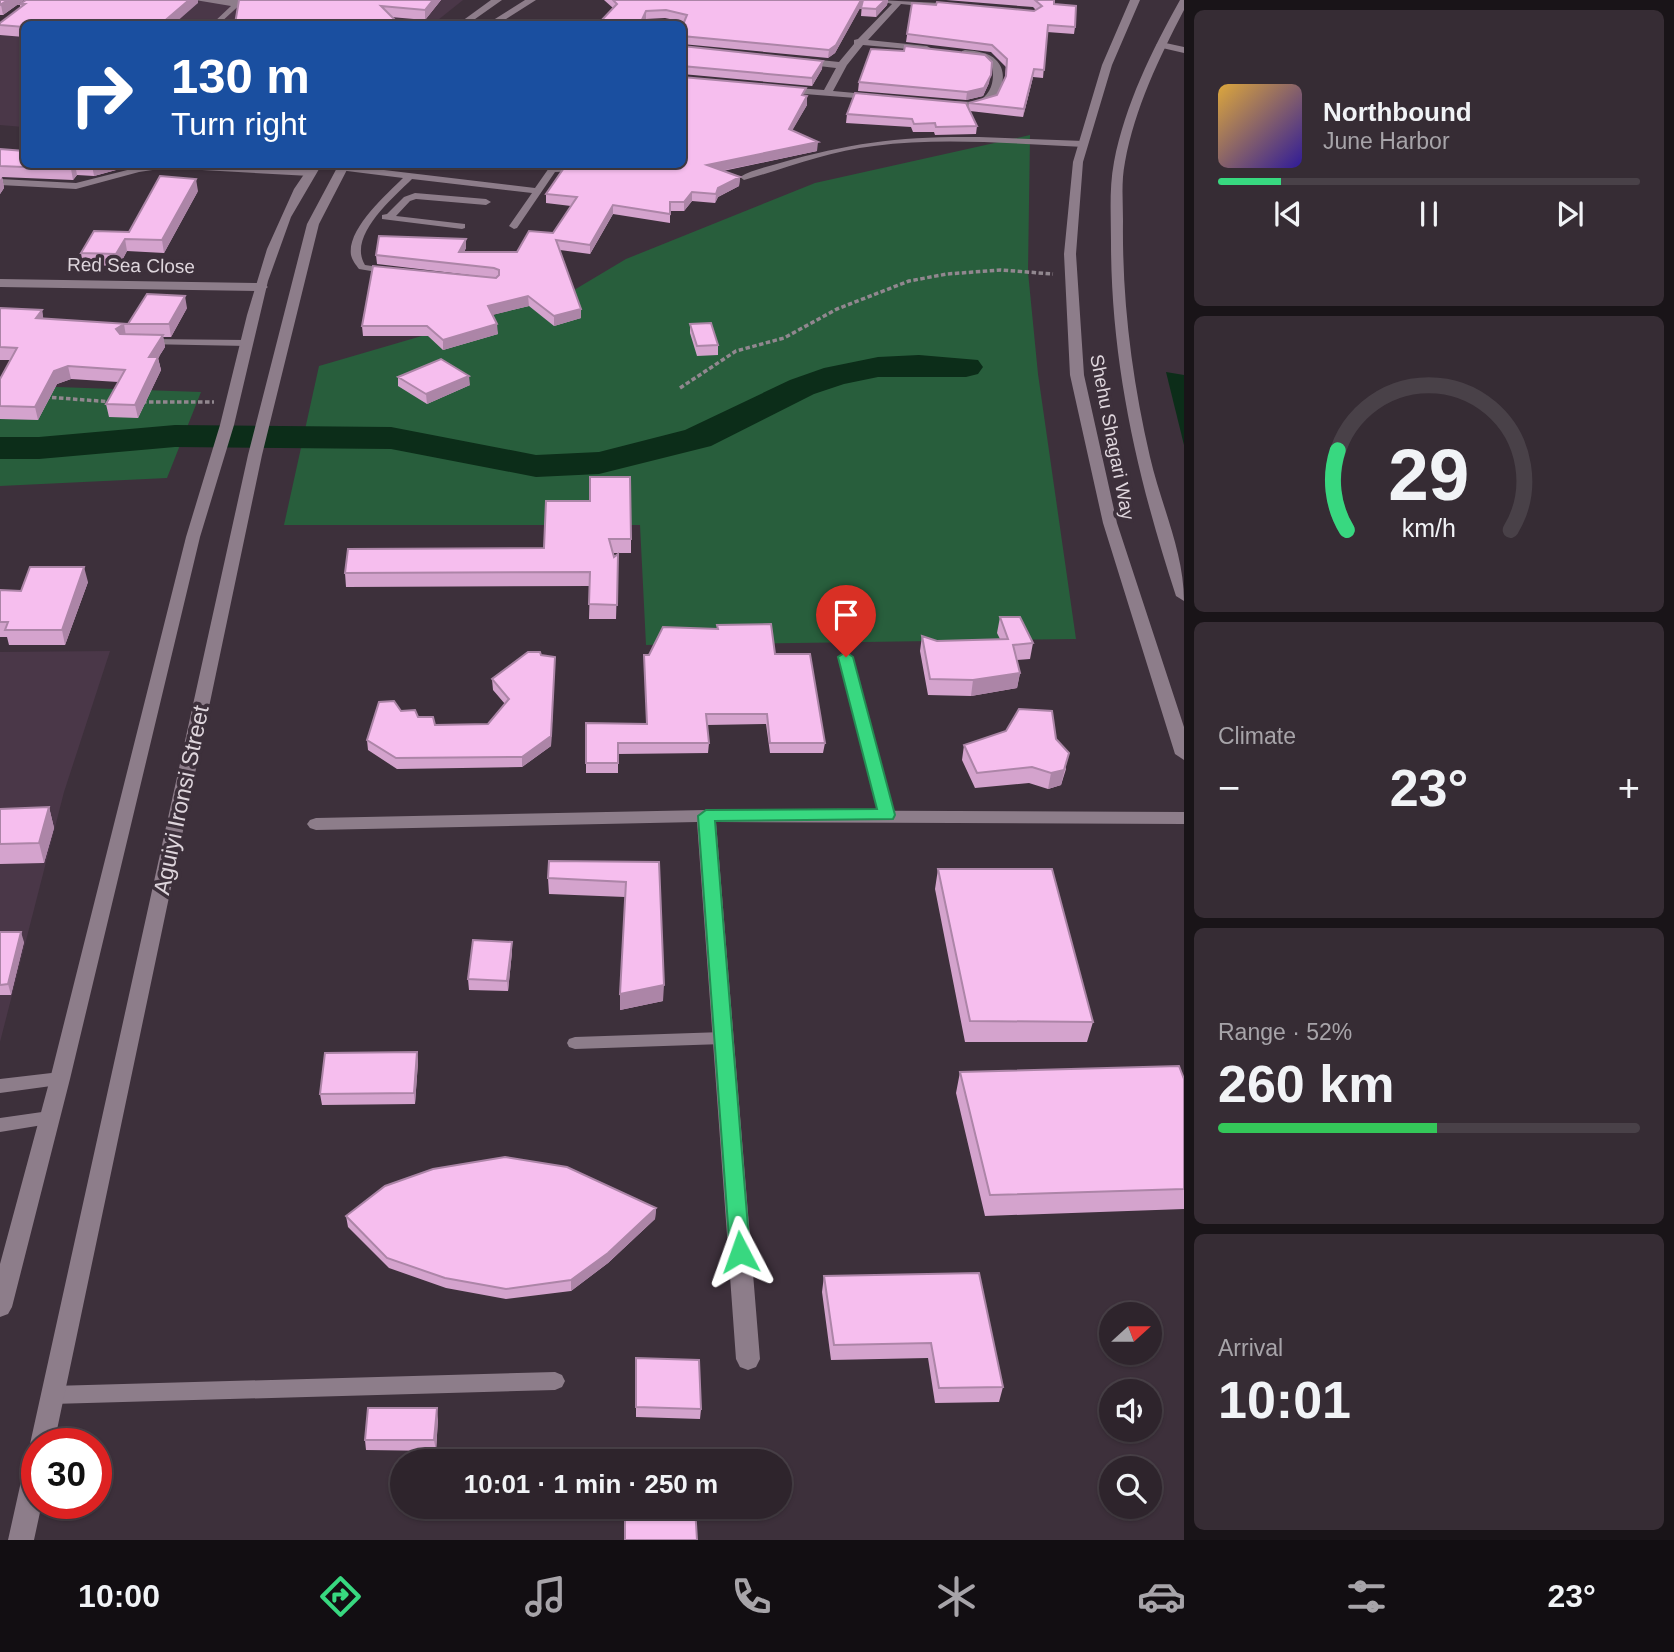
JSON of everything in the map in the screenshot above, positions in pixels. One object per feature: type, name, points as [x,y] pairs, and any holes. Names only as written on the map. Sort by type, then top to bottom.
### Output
[{"type":"main road","points":[[466,21],[497,0]]},
{"type":"main road","points":[[497,21],[531,0]]},
{"type":"main road","points":[[883,0],[966,7]]},
{"type":"main road","name":"Shehu Shagari Way","points":[[1135,0],[1107,65],[1079,162],[1070,254],[1077,375],[1110,523],[1184,754]]},
{"type":"main road","points":[[827,94],[839,65],[857,42],[900,1]]},
{"type":"main road","name":"Shehu Shagari Way","points":[[1184,1],[1148,69],[1119,164],[1116,260],[1125,376],[1157,519],[1184,596]]},
{"type":"main road","points":[[857,42],[937,50]]},
{"type":"main road","points":[[1161,45],[1184,50]]},
{"type":"main road","points":[[931,103],[966,106],[984,102],[989,100],[997,84],[999,69],[988,57],[950,52]]},
{"type":"main road","points":[[794,60],[839,65]]},
{"type":"main road","points":[[775,89],[893,100]]},
{"type":"main road","name":"Aguiyi Ironsi Street","points":[[45,1428],[255,455],[313,224],[343,168]]},
{"type":"main road","points":[[0,1307],[60,1079],[193,537],[219,455],[262,287],[281,228],[313,169]]},
{"type":"main road","name":"Red Sea Close","points":[[0,283],[262,287]]},
{"type":"main road","points":[[706,816],[748,1359]]},
{"type":"main road","points":[[316,824],[706,816],[1184,818]]},
{"type":"main road","points":[[21,1540],[26,1519]]},
{"type":"lane","points":[[199,0],[239,2]]},
{"type":"lane","points":[[218,21],[239,2]]},
{"type":"lane","points":[[744,177],[829,152],[874,143],[938,140],[1084,144]]},
{"type":"lane","points":[[0,182],[76,186],[145,168]]},
{"type":"lane","points":[[276,168],[313,169]]},
{"type":"lane","points":[[357,168],[537,191]]},
{"type":"lane","points":[[424,177],[430,168]]},
{"type":"lane","points":[[514,226],[552,170],[562,168]]},
{"type":"lane","points":[[582,168],[596,169]]},
{"type":"lane","points":[[401,272],[362,267],[354,256],[357,237],[410,176]]},
{"type":"lane","points":[[389,218],[407,200],[415,196],[485,202]]},
{"type":"lane","points":[[373,216],[462,226]]},
{"type":"lane","points":[[139,342],[247,343]]},
{"type":"lane","points":[[846,657],[887,815]]},
{"type":"lane","points":[[575,1042],[723,1038]]},
{"type":"lane","points":[[0,1086],[60,1079]]},
{"type":"lane","points":[[0,1125],[49,1118]]},
{"type":"lane","points":[[52,1395],[555,1381]]},
{"type":"path","points":[[680,388],[736,351],[784,338],[837,309],[909,281],[947,274],[1001,270],[1072,276]]},
{"type":"path","points":[[38,397],[115,402]]},
{"type":"path","points":[[129,402],[231,406]]},
{"type":"shaded area","points":[[28,0],[463,0],[437,21],[21,21],[21,127],[0,125],[0,21]]},
{"type":"shaded area","points":[[1030,135],[1028,272],[1038,374],[1076,639],[646,645],[640,525],[284,525],[319,366],[569,293],[626,259],[815,183]]},
{"type":"shaded area","points":[[1166,372],[1184,375],[1184,445]]},
{"type":"shaded area","points":[[0,385],[201,392],[167,478],[0,486]]},
{"type":"shaded area","points":[[110,651],[64,792],[0,1042],[0,652]]},
{"type":"building","points":[[26,0],[189,0],[164,21],[21,21],[21,27],[0,25],[25,4],[20,4]]},
{"type":"building","points":[[239,0],[433,0],[425,10],[381,6],[396,21],[236,21]]},
{"type":"building","points":[[613,0],[861,0],[836,45],[829,50],[686,36],[684,21],[687,15],[666,10],[646,11],[641,21],[601,21],[617,4]]},
{"type":"building","points":[[863,0],[885,0],[876,9],[861,8]]},
{"type":"building","points":[[1035,0],[1054,0],[1054,4],[1076,6],[1075,27],[1048,25],[1044,70],[1034,69],[1024,109],[969,103],[997,95],[1006,76],[1007,59],[992,45],[907,34],[912,3],[936,5],[937,2],[1034,11],[1042,6]]},
{"type":"building","points":[[686,46],[823,61],[812,78],[686,66]]},
{"type":"building","points":[[905,46],[985,55],[992,62],[991,75],[984,88],[967,92],[859,82],[871,49],[904,51]]},
{"type":"building","points":[[686,77],[806,88],[802,95],[807,96],[789,129],[818,142],[707,165],[740,177],[718,188],[716,194],[692,192],[684,202],[670,202],[670,214],[613,205],[590,245],[556,240],[581,309],[554,316],[528,296],[488,306],[497,324],[443,340],[427,326],[362,326],[373,266],[496,278],[499,275],[499,270],[494,268],[376,255],[379,236],[466,239],[459,252],[517,252],[529,231],[553,233],[577,197],[546,194],[564,168],[686,168]]},
{"type":"building","points":[[855,93],[966,103],[977,126],[936,127],[935,123],[914,124],[912,119],[847,114]]},
{"type":"building","points":[[0,149],[21,151],[21,167],[0,166]]},
{"type":"building","points":[[160,176],[196,179],[162,240],[125,239],[116,254],[81,253],[94,231],[129,232]]},
{"type":"building","points":[[147,294],[185,296],[169,324],[128,324]]},
{"type":"building","points":[[0,308],[42,310],[36,318],[128,324],[116,329],[120,334],[163,335],[149,357],[158,357],[135,405],[106,404],[125,370],[68,366],[54,371],[35,407],[0,406],[0,379],[17,348],[0,347]]},
{"type":"building","points":[[711,323],[718,345],[697,346],[690,324]]},
{"type":"building","points":[[441,359],[469,376],[426,394],[398,377]]},
{"type":"building","points":[[590,477],[630,477],[631,539],[609,539],[614,557],[618,554],[617,605],[589,604],[590,572],[345,573],[348,549],[544,548],[546,501],[590,501]]},
{"type":"building","points":[[30,567],[84,567],[62,630],[5,630],[8,622],[0,622],[0,590],[21,591]]},
{"type":"building","points":[[1000,617],[1020,617],[1033,643],[1013,645],[1020,673],[973,680],[930,679],[922,636],[937,641],[1008,639]]},
{"type":"building","points":[[771,624],[775,654],[810,654],[825,743],[770,743],[767,714],[706,714],[709,743],[618,743],[618,763],[586,763],[586,723],[647,724],[644,655],[649,655],[663,627],[718,629],[717,625]]},
{"type":"building","points":[[528,652],[540,652],[541,655],[555,657],[551,736],[522,757],[396,758],[367,740],[379,702],[394,701],[401,711],[415,710],[418,717],[433,717],[435,725],[488,724],[509,699],[492,679]]},
{"type":"building","points":[[1019,709],[1052,711],[1056,739],[1069,753],[1064,770],[1051,773],[1032,767],[977,773],[964,745],[1006,731]]},
{"type":"building","points":[[49,807],[39,843],[0,844],[0,809]]},
{"type":"building","points":[[549,861],[659,862],[664,985],[620,994],[626,882],[548,878]]},
{"type":"building","points":[[938,869],[1052,869],[1093,1022],[970,1021]]},
{"type":"building","points":[[0,932],[21,932],[8,984],[0,985]]},
{"type":"building","points":[[473,940],[512,942],[507,981],[468,979]]},
{"type":"building","points":[[417,1052],[414,1093],[320,1094],[325,1053]]},
{"type":"building","points":[[1179,1066],[1184,1079],[1184,1189],[990,1195],[960,1072]]},
{"type":"building","points":[[505,1157],[567,1167],[656,1208],[608,1253],[571,1280],[506,1289],[445,1278],[387,1258],[346,1216],[385,1186],[433,1169]]},
{"type":"building","points":[[979,1273],[1003,1387],[939,1388],[931,1343],[834,1345],[824,1276]]},
{"type":"building","points":[[636,1358],[699,1360],[701,1409],[636,1407]]},
{"type":"building","points":[[368,1408],[437,1408],[434,1440],[365,1440]]},
{"type":"building","points":[[625,1519],[696,1519],[697,1540],[625,1540]]},
{"type":"waterway","points":[[0,448],[39,448],[175,436],[391,438],[536,466],[599,463],[698,438],[802,387],[836,375],[878,367],[966,367]]},
{"type":"route","points":[[740,1252],[706,816],[887,815],[846,657]]}]
